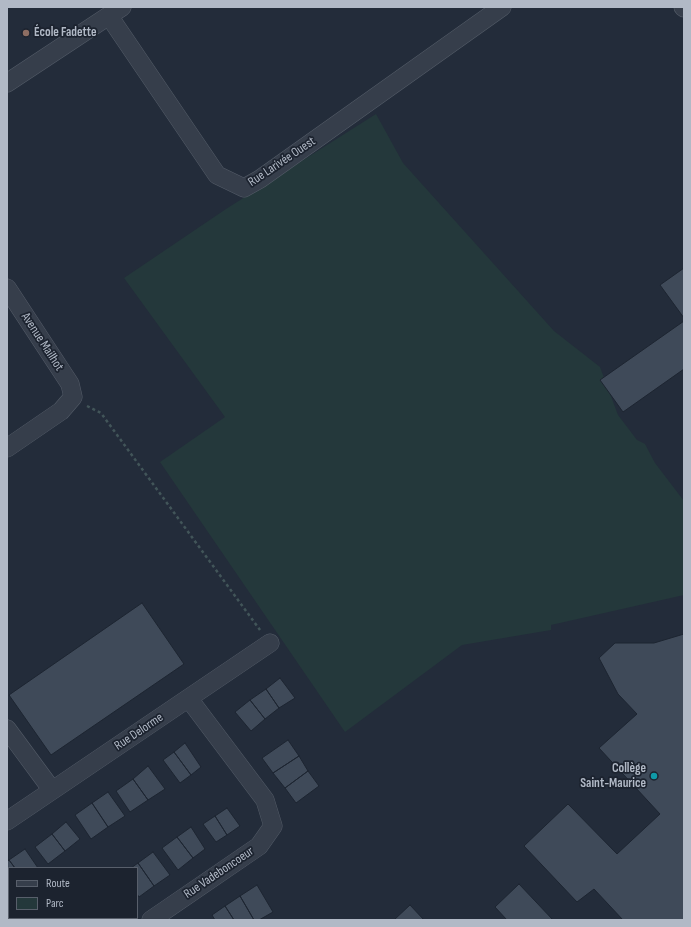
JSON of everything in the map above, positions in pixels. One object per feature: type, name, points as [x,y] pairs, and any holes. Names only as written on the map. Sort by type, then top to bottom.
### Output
[{"type":"street","name":"Rue Larivée Ouest","points":[[115,11],[217,175],[244,188],[293,156],[502,7]]},
{"type":"street","points":[[7,83],[115,11]]},
{"type":"street","name":"Avenue Mailhot","points":[[7,288],[70,384],[73,397]]},
{"type":"street","points":[[7,448],[61,411],[73,397]]},
{"type":"street","name":"Rue Delorme","points":[[7,821],[270,643]]},
{"type":"street","name":"Rue Vadeboncoeur","points":[[151,920],[259,846],[273,826],[265,800],[189,699]]},
{"type":"street","points":[[7,729],[52,790]]},
{"type":"path","points":[[73,397],[101,414],[270,643]]},
{"type":"green space","points":[[376,114],[403,163],[554,331],[600,367],[618,415],[637,440],[645,444],[655,463],[684,501],[684,595],[551,625],[551,630],[462,645],[345,732],[160,462],[225,417],[124,278],[226,209]]},
{"type":"building","points":[[684,268],[684,318],[660,285]]},
{"type":"building","points":[[684,321],[684,369],[623,412],[600,380]]},
{"type":"building","points":[[142,603],[184,664],[51,755],[9,695]]},
{"type":"building","name":"Collège Saint-Maurice","points":[[684,634],[684,920],[623,920],[594,889],[577,902],[524,846],[568,804],[617,854],[660,814],[599,748],[637,714],[618,694],[599,658],[615,643],[654,643]]},
{"type":"building","points":[[280,678],[295,698],[279,708],[266,689]]},
{"type":"building","points":[[266,689],[279,708],[265,719],[250,700]]},
{"type":"building","points":[[250,700],[265,719],[251,731],[235,712]]},
{"type":"building","points":[[288,740],[299,756],[273,773],[262,758]]},
{"type":"building","points":[[185,743],[201,767],[191,775],[174,752]]},
{"type":"building","points":[[174,752],[191,775],[180,783],[163,760]]},
{"type":"building","points":[[299,756],[308,771],[285,788],[273,773]]},
{"type":"building","points":[[148,766],[165,789],[148,800],[133,779]]},
{"type":"building","points":[[308,771],[319,786],[296,803],[285,788]]},
{"type":"building","points":[[133,779],[148,800],[130,812],[116,791]]},
{"type":"building","points":[[108,792],[125,816],[108,827],[92,803]]},
{"type":"building","points":[[92,803],[108,827],[91,839],[75,815]]},
{"type":"building","points":[[227,808],[240,826],[227,835],[215,816]]},
{"type":"building","points":[[215,816],[227,835],[216,842],[203,824]]},
{"type":"building","points":[[66,822],[80,839],[65,851],[52,834]]},
{"type":"building","points":[[191,827],[205,849],[193,858],[177,837]]},
{"type":"building","points":[[52,834],[65,851],[48,864],[35,847]]},
{"type":"building","points":[[177,837],[193,858],[178,870],[162,848]]},
{"type":"building","points":[[25,849],[37,867],[14,867],[9,860]]},
{"type":"building","points":[[153,852],[170,875],[154,886],[138,863]]},
{"type":"building","points":[[9,860],[14,867],[8,867],[8,885],[7,884],[7,862]]},
{"type":"building","points":[[138,863],[154,886],[139,897],[138,867],[132,867]]},
{"type":"building","points":[[519,884],[553,920],[507,920],[495,907]]},
{"type":"building","points":[[257,885],[273,912],[259,920],[254,920],[240,896]]},
{"type":"building","points":[[240,896],[254,920],[234,920],[225,906]]},
{"type":"building","points":[[410,905],[424,920],[394,920]]},
{"type":"building","points":[[225,906],[234,920],[215,920],[212,915]]},
{"type":"building","points":[[93,919],[106,919],[105,920]]},
{"type":"place","name":"École Fadette","points":[[26,33]]},
{"type":"place","name":"Collège Saint-Maurice","points":[[654,776]]}]
